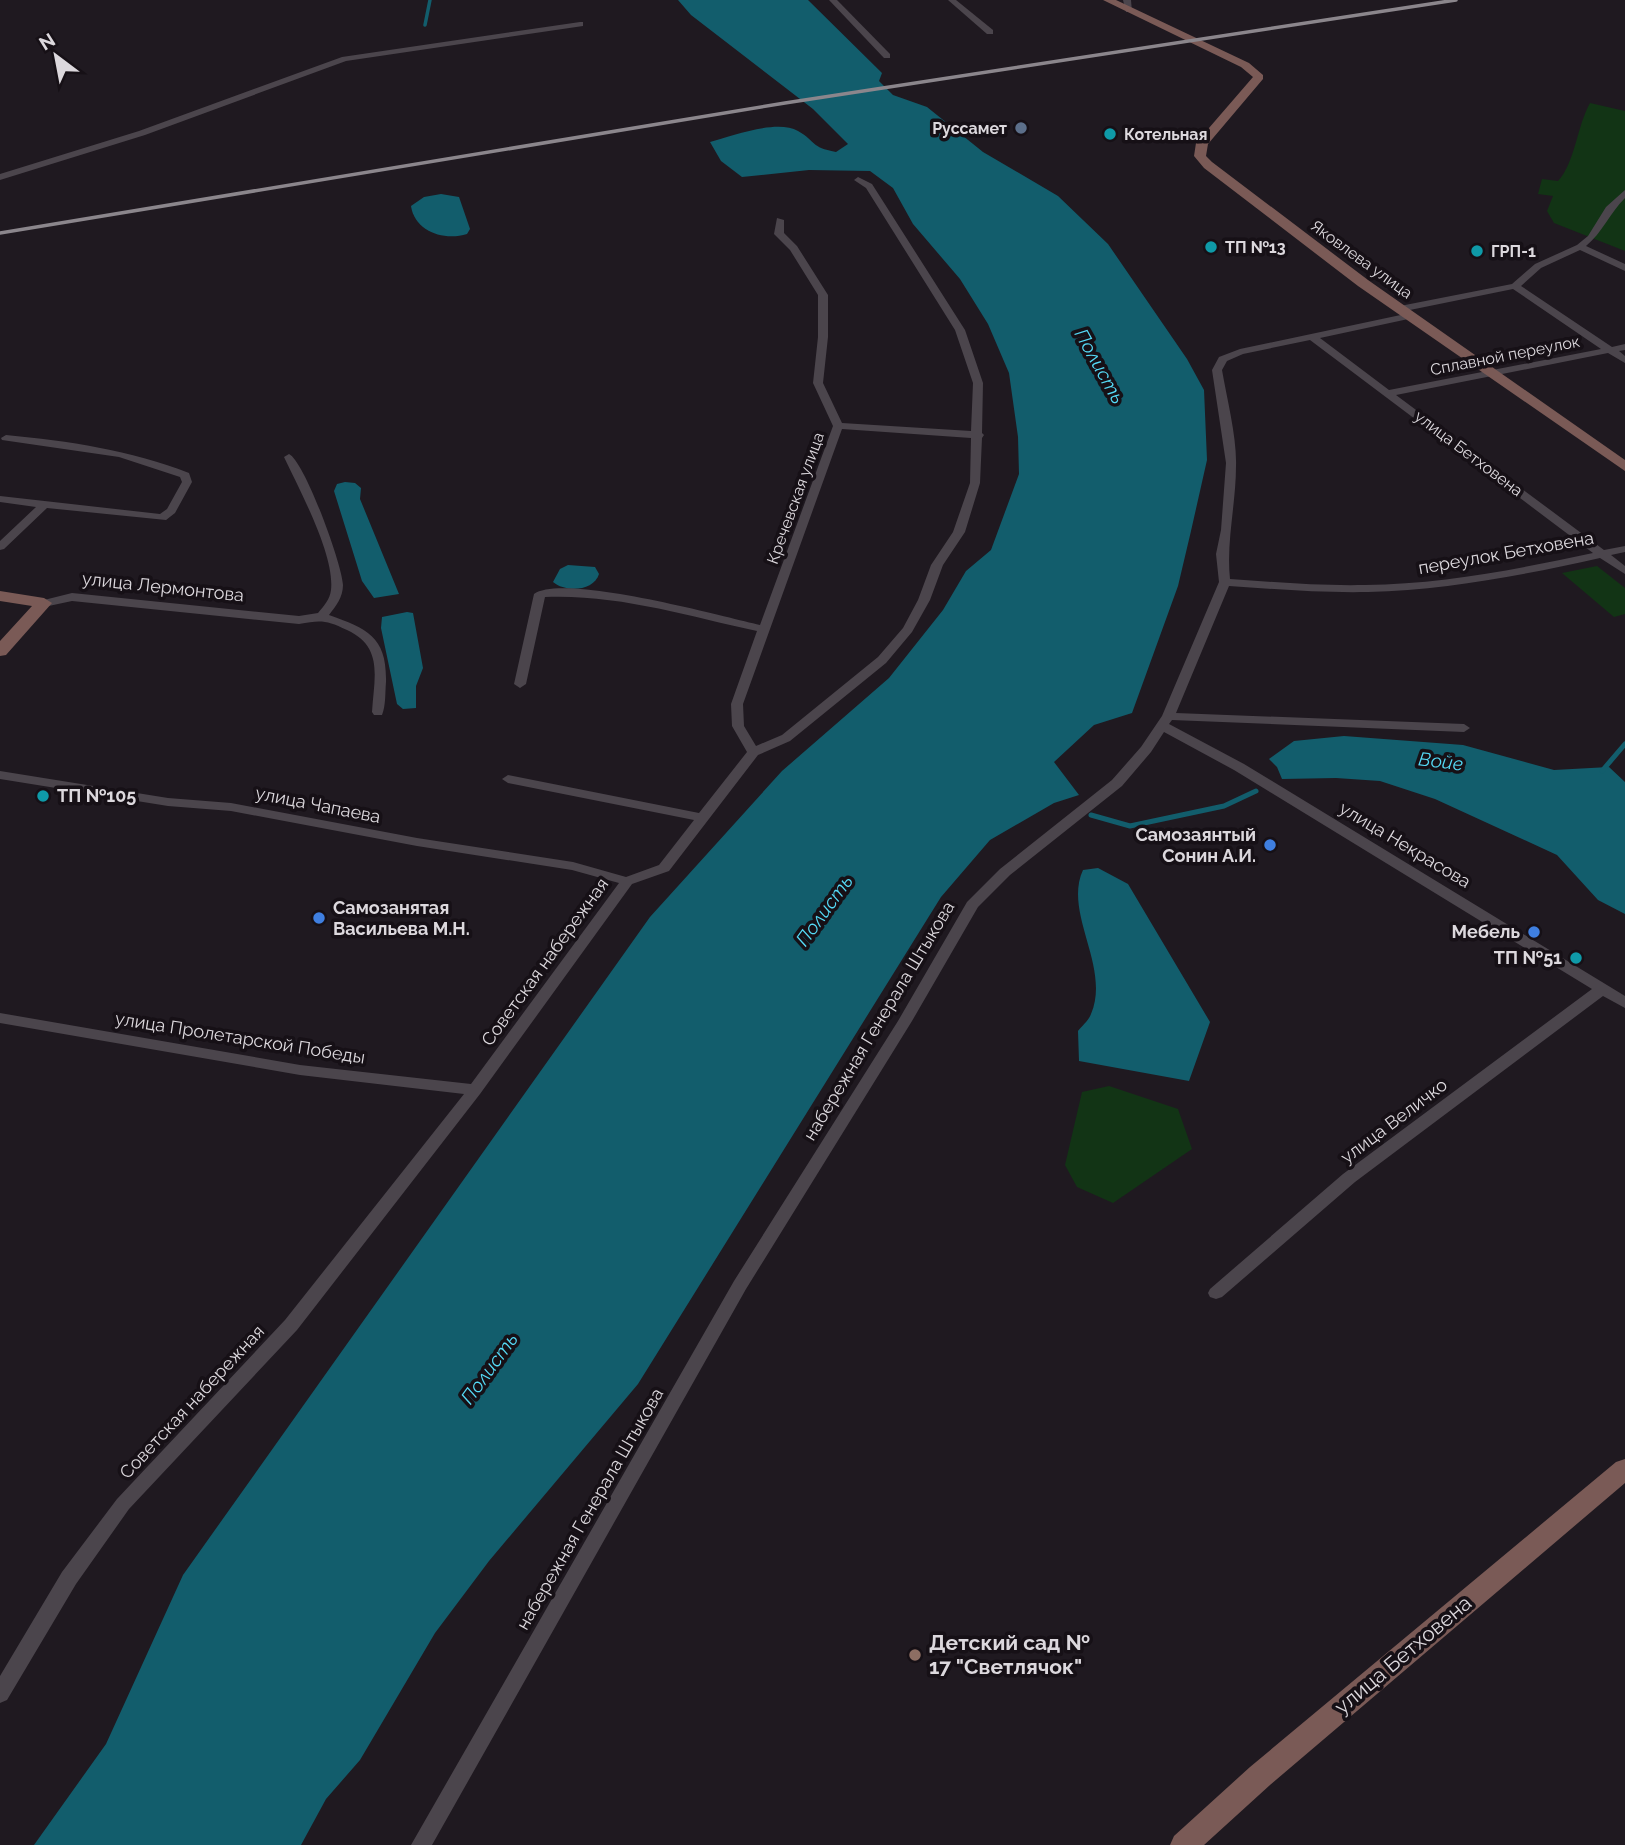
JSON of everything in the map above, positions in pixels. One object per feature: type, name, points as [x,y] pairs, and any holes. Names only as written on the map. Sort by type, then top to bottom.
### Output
[{"type":"street","points":[[833,0],[887,56]]},
{"type":"street","points":[[952,0],[990,33]]},
{"type":"street","points":[[1108,0],[1128,5]]},
{"type":"street","name":"Яковлева улица","points":[[1128,5],[1253,70],[1259,77],[1199,148],[1200,156],[1226,181],[1405,313],[1625,467]]},
{"type":"street","points":[[0,177],[142,133],[345,59],[580,24]]},
{"type":"street","name":"Советская набережная","points":[[0,1695],[69,1578],[123,1504],[291,1325],[475,1090],[627,881],[664,867],[700,817],[753,752],[786,738],[882,660],[908,629],[924,600],[937,565],[959,532],[975,483],[979,435],[978,383],[960,330],[869,186],[858,180]]},
{"type":"street","points":[[1625,193],[1609,209],[1591,238],[1580,247],[1538,266],[1515,286],[1625,360]]},
{"type":"street","name":"Кречевская улица","points":[[753,752],[738,726],[737,704],[838,426],[818,383],[823,337],[823,295],[794,248],[779,234],[780,220]]},
{"type":"street","points":[[1580,247],[1620,261],[1625,268]]},
{"type":"street","name":"набережная Генерала Штыкова","points":[[421,1845],[740,1285],[905,1021],[972,905],[1005,872],[1117,783],[1165,721],[1225,582],[1222,554],[1227,530],[1231,463],[1217,370],[1223,359],[1240,352],[1312,337],[1515,286]]},
{"type":"street","name":"улица Бетховена","points":[[1312,337],[1625,571]]},
{"type":"street","name":"Сплавной переулок","points":[[1390,393],[1625,347]]},
{"type":"street","points":[[838,426],[979,435]]},
{"type":"street","points":[[0,499],[162,518],[171,511],[187,482],[186,475],[111,451],[6,438]]},
{"type":"street","points":[[289,457],[310,500],[334,568],[337,588],[331,606],[322,616],[366,632],[375,642],[381,666],[379,712]]},
{"type":"street","points":[[0,547],[44,505]]},
{"type":"street","name":"переулок Бетховена","points":[[1225,582],[1325,589],[1398,588],[1492,577],[1625,549]]},
{"type":"street","points":[[520,684],[540,594],[565,591],[603,594],[764,629]]},
{"type":"street","name":"улица Лермонтова","points":[[0,596],[44,603],[72,597],[299,620],[322,616]]},
{"type":"street","points":[[0,651],[44,603]]},
{"type":"street","points":[[1165,721],[1464,728]]},
{"type":"street","name":"улица Некрасова","points":[[1165,721],[1625,1003]]},
{"type":"street","name":"улица Чапаева","points":[[0,775],[168,802],[231,807],[417,842],[573,866],[627,881]]},
{"type":"street","points":[[508,779],[700,817]]},
{"type":"street","name":"улица Величко","points":[[1216,1293],[1349,1178],[1602,989]]},
{"type":"street","name":"улица Пролетарской Победы","points":[[0,1018],[300,1070],[475,1090]]},
{"type":"street","name":"улица Бетховена","points":[[1184,1845],[1260,1776],[1625,1469]]},
{"type":"green space","points":[[1590,103],[1625,111],[1625,251],[1554,223],[1547,211],[1553,196],[1538,194],[1542,179],[1558,181],[1564,173]]},
{"type":"green space","points":[[1597,566],[1625,588],[1625,614],[1614,617],[1562,573]]},
{"type":"green space","points":[[1109,1086],[1178,1109],[1192,1149],[1113,1203],[1077,1187],[1065,1165],[1082,1092]]},
{"type":"water","name":"Полисть","points":[[678,0],[808,0],[882,73],[879,81],[893,95],[927,107],[983,152],[1058,196],[1108,244],[1187,359],[1204,390],[1207,460],[1178,586],[1132,713],[1094,725],[1054,762],[1079,795],[1054,803],[990,840],[941,897],[638,1384],[489,1561],[435,1633],[360,1760],[326,1799],[301,1845],[34,1845],[106,1744],[183,1575],[650,917],[782,771],[889,678],[943,610],[966,571],[991,550],[1019,474],[1018,437],[1009,373],[988,324],[960,279],[913,224],[893,188],[870,171],[809,170],[742,177],[721,161],[710,142],[767,128],[789,128],[798,131],[818,146],[836,152],[848,144],[813,109],[691,15]]},
{"type":"water","points":[[441,194],[459,197],[470,229],[467,234],[440,235],[424,228],[418,222],[411,206],[424,197]]},
{"type":"water","points":[[355,483],[361,488],[360,499],[399,594],[374,598],[362,581],[334,491],[337,484]]},
{"type":"water","points":[[568,565],[595,567],[599,574],[592,584],[586,587],[565,588],[553,582],[560,569]]},
{"type":"water","points":[[413,613],[423,668],[416,686],[416,708],[403,709],[397,704],[381,628],[382,617]]},
{"type":"water","points":[[1344,736],[1463,745],[1554,770],[1609,767],[1625,782],[1625,914],[1598,900],[1557,855],[1435,799],[1380,781],[1336,778],[1282,779],[1277,767],[1269,759],[1294,741]]},
{"type":"water","points":[[1098,868],[1128,884],[1210,1022],[1189,1081],[1079,1061],[1078,1031],[1090,1016],[1096,996],[1078,887],[1083,870]]},
{"type":"waterway","points":[[425,25],[430,0]]},
{"type":"waterway","points":[[1602,771],[1625,744]]},
{"type":"waterway","name":"Войе","points":[[1091,815],[1130,826],[1224,806],[1256,791]]},
{"type":"railway","points":[[0,233],[785,103],[1456,0]]},
{"type":"place","name":"Руссамет","points":[[1021,128]]},
{"type":"place","name":"Котельная","points":[[1110,134]]},
{"type":"place","name":"ТП №13","points":[[1211,247]]},
{"type":"place","name":"ГРП-1","points":[[1477,251]]},
{"type":"place","name":"ТП №105","points":[[43,796]]},
{"type":"place","name":"Самозаянтый Сонин А.И.","points":[[1270,845]]},
{"type":"place","name":"Самозанятая Васильева М.Н.","points":[[319,918]]},
{"type":"place","name":"Мебель","points":[[1534,932]]},
{"type":"place","name":"ТП №51","points":[[1576,958]]},
{"type":"place","name":"Детский сад № 17 \"Светлячок\"","points":[[915,1655]]}]
